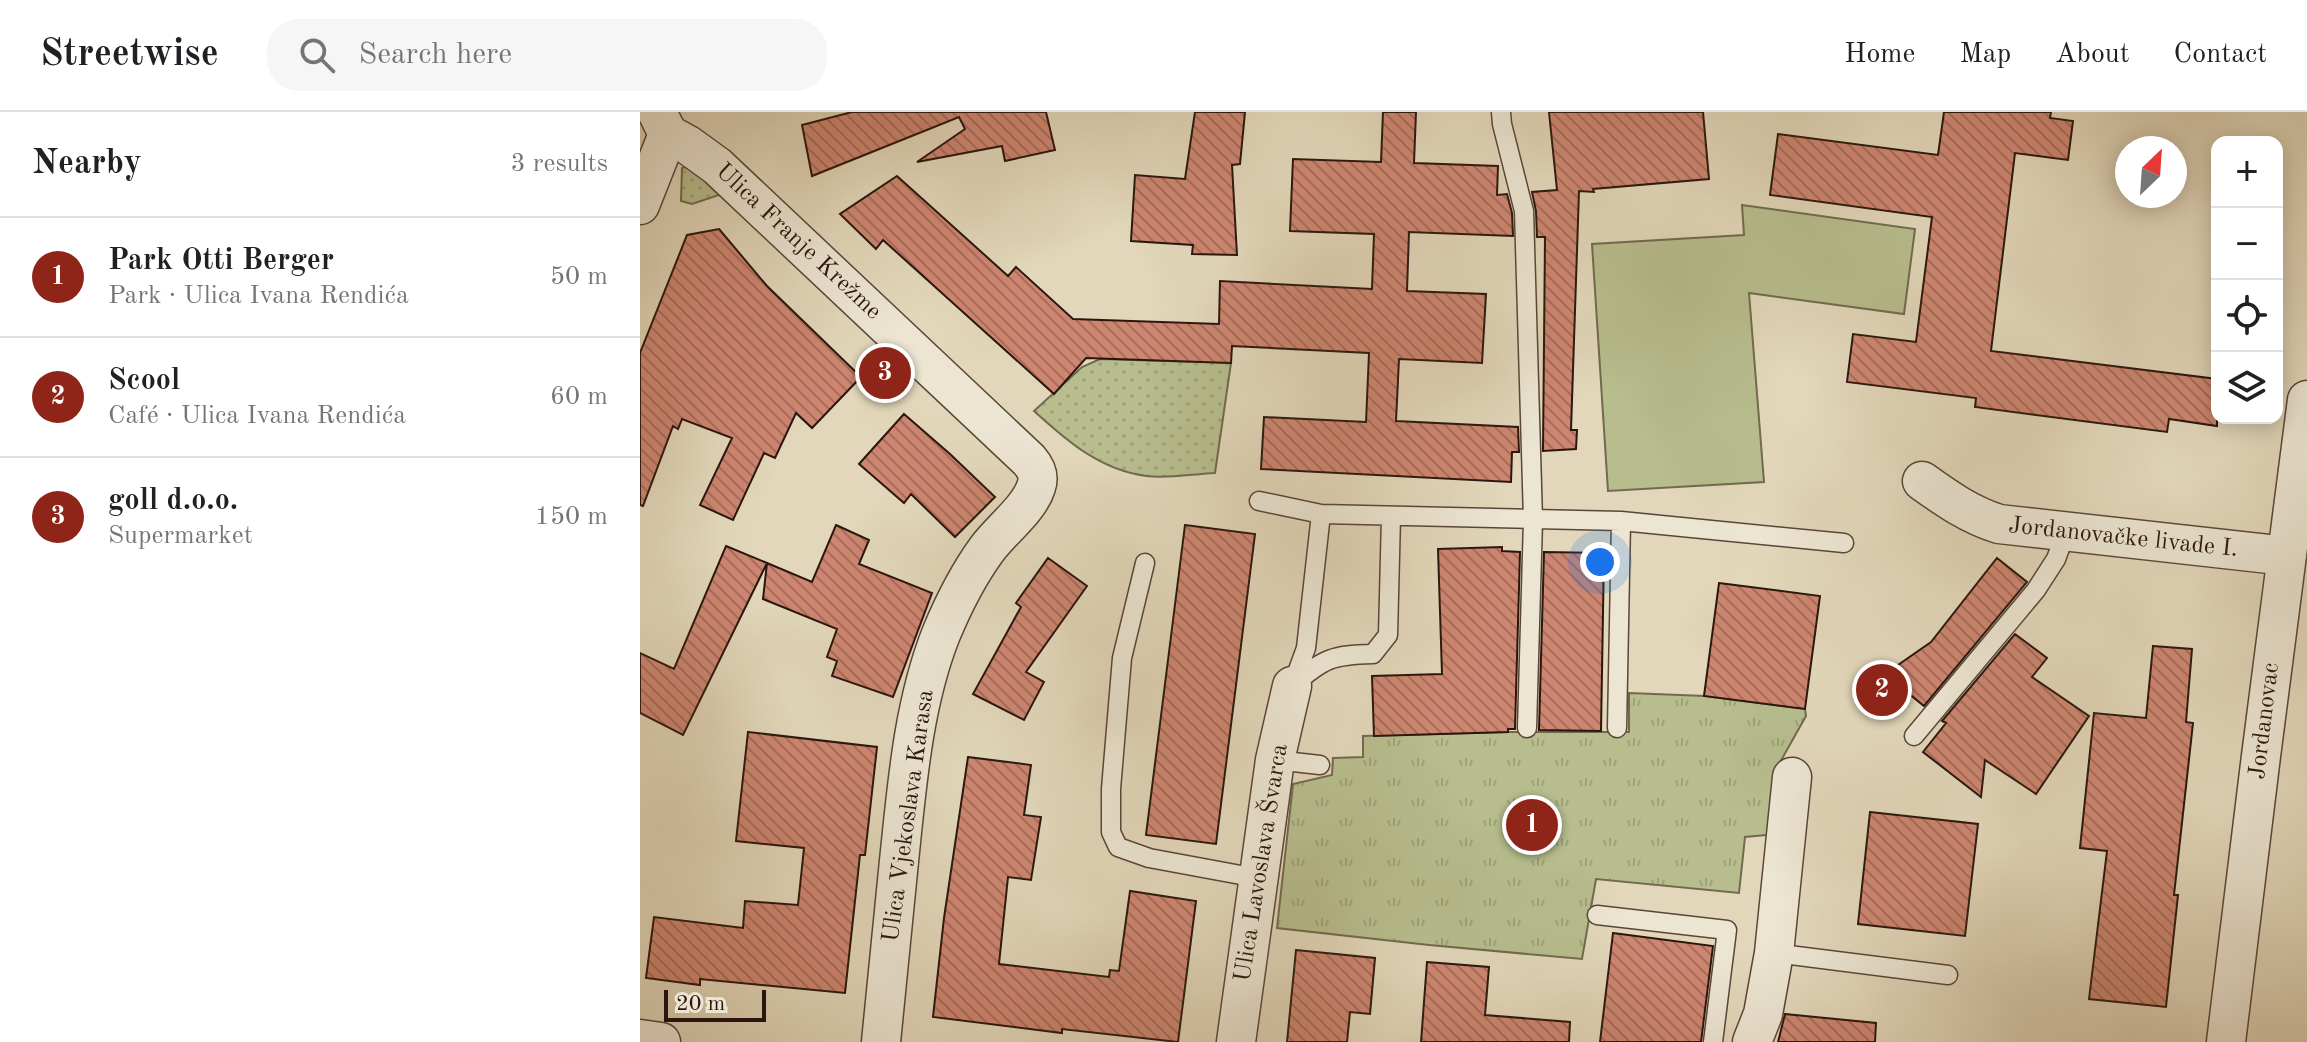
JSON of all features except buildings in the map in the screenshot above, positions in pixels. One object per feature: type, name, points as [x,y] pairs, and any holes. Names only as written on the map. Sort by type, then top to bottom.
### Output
[{"type":"street","points":[[640,205],[662,123]]},
{"type":"street","name":"Ulica Franje Krežme","points":[[662,123],[717,166],[1029,460],[1038,477]]},
{"type":"street","name":"Jordanovac","points":[[2226,1042],[2307,400]]},
{"type":"street","name":"Ulica Vjekoslava Karasa","points":[[881,1042],[906,801],[930,667],[964,586],[987,549],[1030,499],[1038,477]]},
{"type":"street","name":"Jordanovačke livade I.","points":[[1922,481],[1957,506],[1999,524],[2287,556]]},
{"type":"street","name":"Ulica Lavoslava Švarca","points":[[1236,1042],[1275,760],[1292,686]]},
{"type":"street","points":[[1752,1042],[1763,1014],[1774,953],[1792,777]]},
{"type":"street","points":[[640,1039],[661,1042]]},
{"type":"lane","points":[[1501,112],[1524,211],[1533,520],[1527,728]]},
{"type":"lane","points":[[1259,501],[1321,514],[1621,521],[1844,543]]},
{"type":"lane","points":[[1292,686],[1306,648],[1321,514]]},
{"type":"lane","points":[[1292,686],[1312,669],[1337,655],[1373,654],[1388,635],[1391,516]]},
{"type":"lane","points":[[1617,728],[1621,521]]},
{"type":"lane","points":[[1914,736],[2036,590],[2056,559],[2066,532]]},
{"type":"lane","points":[[1145,563],[1122,658],[1111,789],[1111,832],[1118,847],[1149,858],[1257,878]]},
{"type":"lane","points":[[1275,760],[1320,765]]},
{"type":"lane","points":[[1597,915],[1727,930],[1713,1042]]},
{"type":"lane","points":[[1774,953],[1948,975]]},
{"type":"green space","points":[[689,166],[725,193],[692,204],[681,201],[682,168]]},
{"type":"green space","points":[[1742,205],[1915,229],[1904,314],[1749,293],[1764,482],[1608,491],[1592,244],[1744,235]]},
{"type":"green space","points":[[1100,359],[1231,363],[1215,473],[1154,477],[1114,468],[1072,443],[1034,411],[1082,367]]},
{"type":"green space","points":[[1629,693],[1705,696],[1805,709],[1806,716],[1779,764],[1774,828],[1766,835],[1745,837],[1739,893],[1596,879],[1582,959],[1277,928],[1293,784],[1332,775],[1333,758],[1363,757],[1363,736],[1629,732]]},
{"type":"place","name":"goll d.o.o.","points":[[885,373]]},
{"type":"place","name":"Scool","points":[[1882,690]]},
{"type":"place","name":"Park Otti Berger","points":[[1532,825]]}]
